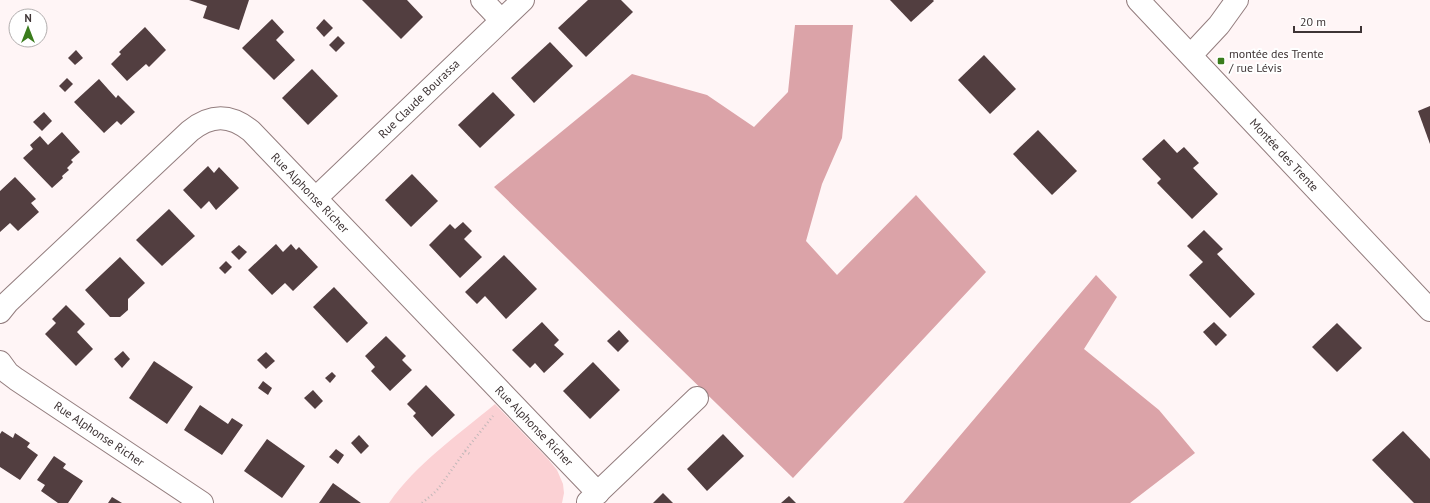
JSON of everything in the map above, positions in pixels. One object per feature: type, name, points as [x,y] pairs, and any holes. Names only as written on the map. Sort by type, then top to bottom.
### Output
[{"type":"street","points":[[482,0],[501,20]]},
{"type":"street","name":"Rue Claude Bourassa","points":[[316,198],[523,0]]},
{"type":"street","name":"Montée des Trente","points":[[1138,0],[1430,310]]},
{"type":"street","points":[[1190,55],[1219,25],[1237,0]]},
{"type":"street","name":"Rue Alphonse Richer","points":[[0,312],[8,302],[190,131],[203,122],[210,120],[225,118],[239,122],[316,198],[592,498]]},
{"type":"street","name":"Rue Alphonse Richer","points":[[0,362],[8,373],[16,379],[202,503]]},
{"type":"street","points":[[592,498],[697,398]]},
{"type":"path","points":[[422,503],[438,489],[494,414]]},
{"type":"path","points":[[465,451],[470,454]]},
{"type":"shaded area","points":[[795,25],[853,25],[842,138],[822,184],[806,241],[837,275],[916,195],[986,272],[793,478],[494,187],[632,74],[707,95],[754,127],[788,92]]},
{"type":"shaded area","points":[[1096,275],[1117,297],[1084,349],[1159,410],[1195,453],[1130,503],[903,503]]},
{"type":"shaded area","points":[[495,404],[557,470],[563,484],[564,493],[562,503],[389,503],[425,462]]},
{"type":"building","points":[[189,0],[249,0],[239,30],[203,18],[207,6]]},
{"type":"building","points":[[362,0],[407,0],[423,17],[401,39]]},
{"type":"building","points":[[588,0],[621,0],[633,12],[586,57],[558,28]]},
{"type":"building","points":[[890,0],[933,0],[934,1],[911,22]]},
{"type":"building","points":[[272,19],[284,32],[276,40],[295,60],[274,80],[242,48]]},
{"type":"building","points":[[324,19],[333,28],[324,37],[316,28]]},
{"type":"building","points":[[145,27],[166,50],[149,67],[146,64],[127,81],[111,64],[121,54],[119,52]]},
{"type":"building","points":[[338,36],[345,43],[336,52],[329,45]]},
{"type":"building","points":[[550,42],[573,66],[534,103],[511,78]]},
{"type":"building","points":[[76,50],[83,58],[75,65],[68,58]]},
{"type":"building","points":[[984,55],[1016,89],[990,114],[958,80]]},
{"type":"building","points":[[312,69],[338,96],[308,125],[282,98]]},
{"type":"building","points":[[67,78],[73,84],[65,92],[59,86]]},
{"type":"building","points":[[99,79],[116,98],[118,95],[135,112],[121,125],[117,121],[104,133],[74,102]]},
{"type":"building","points":[[493,92],[515,115],[480,148],[458,125]]},
{"type":"building","points":[[1430,106],[1430,144],[1418,111]]},
{"type":"building","points":[[44,112],[52,121],[42,131],[33,122]]},
{"type":"building","points":[[1038,130],[1077,171],[1052,195],[1013,154]]},
{"type":"building","points":[[62,132],[80,152],[71,160],[73,162],[67,168],[69,170],[62,176],[63,178],[52,188],[23,158],[33,149],[30,145],[40,136],[48,145]]},
{"type":"building","points":[[1164,139],[1177,153],[1184,147],[1199,163],[1193,168],[1218,194],[1192,219],[1157,183],[1161,179],[1142,159]]},
{"type":"building","points":[[208,166],[214,173],[219,167],[239,188],[216,210],[209,201],[201,209],[183,190]]},
{"type":"building","points":[[412,174],[438,201],[411,227],[385,200]]},
{"type":"building","points":[[15,177],[36,199],[31,203],[39,212],[18,231],[10,223],[0,232],[0,191]]},
{"type":"building","points":[[169,209],[195,236],[162,266],[136,240]]},
{"type":"building","points":[[463,222],[472,231],[464,239],[482,257],[460,278],[429,245],[450,224],[455,229]]},
{"type":"building","points":[[1204,230],[1223,249],[1217,254],[1255,294],[1230,318],[1189,275],[1203,262],[1187,246]]},
{"type":"building","points":[[276,244],[283,252],[291,244],[296,250],[299,247],[318,267],[293,291],[285,283],[272,295],[248,270]]},
{"type":"building","points":[[239,245],[247,252],[239,260],[231,252]]},
{"type":"building","points":[[504,255],[537,289],[506,319],[485,296],[477,304],[465,292]]},
{"type":"building","points":[[120,257],[145,283],[128,299],[128,310],[120,317],[110,317],[85,290]]},
{"type":"building","points":[[226,261],[232,267],[225,274],[219,268]]},
{"type":"building","points":[[334,287],[368,323],[347,343],[313,307]]},
{"type":"building","points":[[66,305],[85,324],[77,332],[93,349],[76,366],[45,334],[56,323],[52,319]]},
{"type":"building","points":[[542,322],[559,340],[554,345],[564,354],[544,373],[535,363],[530,368],[512,350]]},
{"type":"building","points":[[1214,322],[1227,335],[1216,346],[1203,332]]},
{"type":"building","points":[[1337,323],[1362,348],[1337,372],[1312,347]]},
{"type":"building","points":[[619,330],[629,341],[618,352],[607,341]]},
{"type":"building","points":[[386,336],[406,356],[402,360],[412,370],[390,391],[371,371],[375,367],[365,356]]},
{"type":"building","points":[[123,351],[130,359],[122,368],[114,359]]},
{"type":"building","points":[[266,352],[275,361],[266,369],[257,360]]},
{"type":"building","points":[[154,361],[193,387],[167,424],[129,398]]},
{"type":"building","points":[[593,362],[620,390],[590,419],[563,391]]},
{"type":"building","points":[[332,372],[336,376],[330,383],[325,378]]},
{"type":"building","points":[[263,381],[272,388],[268,395],[258,388]]},
{"type":"building","points":[[426,385],[455,415],[432,437],[413,416],[416,413],[407,404]]},
{"type":"building","points":[[313,390],[323,401],[315,409],[304,398]]},
{"type":"building","points":[[200,405],[228,424],[232,418],[243,425],[222,455],[184,430]]},
{"type":"building","points":[[2,431],[13,438],[15,433],[30,443],[27,447],[38,455],[20,480],[0,467],[0,434]]},
{"type":"building","points":[[1403,431],[1430,459],[1430,503],[1414,503],[1372,460]]},
{"type":"building","points":[[723,434],[744,456],[707,491],[687,469]]},
{"type":"building","points":[[359,435],[369,446],[361,454],[351,443]]},
{"type":"building","points":[[267,439],[305,466],[282,498],[244,471]]},
{"type":"building","points":[[336,449],[344,455],[338,464],[329,457]]},
{"type":"building","points":[[54,456],[66,464],[63,468],[83,481],[68,503],[58,503],[41,491],[45,485],[37,480]]},
{"type":"building","points":[[333,483],[361,503],[319,503]]},
{"type":"building","points":[[663,493],[673,503],[653,503]]},
{"type":"building","points":[[789,496],[796,503],[781,503]]},
{"type":"building","points":[[112,497],[122,503],[108,503]]},
{"type":"place","name":"montée des Trente / rue Lévis","points":[[1221,61]]}]
